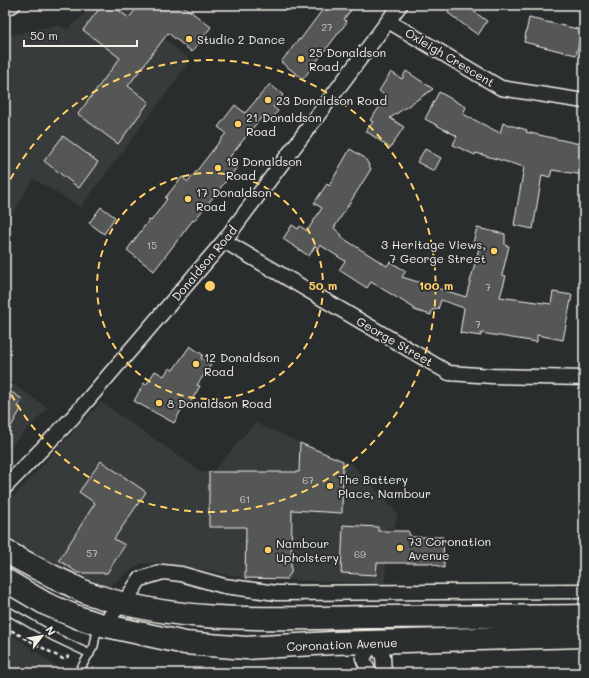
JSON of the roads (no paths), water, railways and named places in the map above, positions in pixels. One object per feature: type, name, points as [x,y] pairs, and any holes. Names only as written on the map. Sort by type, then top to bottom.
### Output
[{"type":"main road","name":"Coronation Avenue","points":[[5,550],[36,569],[92,595],[122,604],[167,611],[240,618],[310,619],[372,617],[584,616]]},
{"type":"main road","name":"Coronation Avenue","points":[[5,580],[46,604],[77,617],[102,625],[185,643],[246,648],[373,642],[584,636]]},
{"type":"street","points":[[5,8],[13,5]]},
{"type":"street","name":"Donaldson Road","points":[[5,487],[72,417],[224,241],[400,5]]},
{"type":"street","name":"Oxleigh Crescent","points":[[388,21],[501,88],[584,101]]},
{"type":"street","name":"George Street","points":[[224,241],[449,373],[492,376],[584,378]]},
{"type":"street","points":[[102,625],[122,604],[140,579],[163,572],[181,574],[224,586],[277,593],[584,591]]},
{"type":"street","points":[[369,673],[364,658],[373,642],[372,617]]},
{"type":"street","points":[[373,642],[383,656],[384,673]]},
{"type":"lane","points":[[5,609],[52,636],[90,654]]},
{"type":"lane","points":[[78,673],[94,646],[96,635],[102,625]]},
{"type":"place","name":"Studio 2 Dance","points":[[189,39]]},
{"type":"place","name":"25 Donaldson Road","points":[[301,59]]},
{"type":"place","name":"23 Donaldson Road","points":[[268,100]]},
{"type":"place","name":"21 Donaldson Road","points":[[238,124]]},
{"type":"place","name":"19 Donaldson Road","points":[[218,168]]},
{"type":"place","name":"17 Donaldson Road","points":[[188,199]]},
{"type":"place","name":"3 Heritage Views, 7 George Street","points":[[494,251]]},
{"type":"place","name":"12 Donaldson Road","points":[[196,364]]},
{"type":"place","name":"8 Donaldson Road","points":[[159,403]]},
{"type":"place","name":"The Battery Place, Nambour","points":[[330,486]]},
{"type":"place","name":"73 Coronation Avenue","points":[[400,548]]},
{"type":"place","name":"Nambour Upholstery","points":[[268,550]]}]
